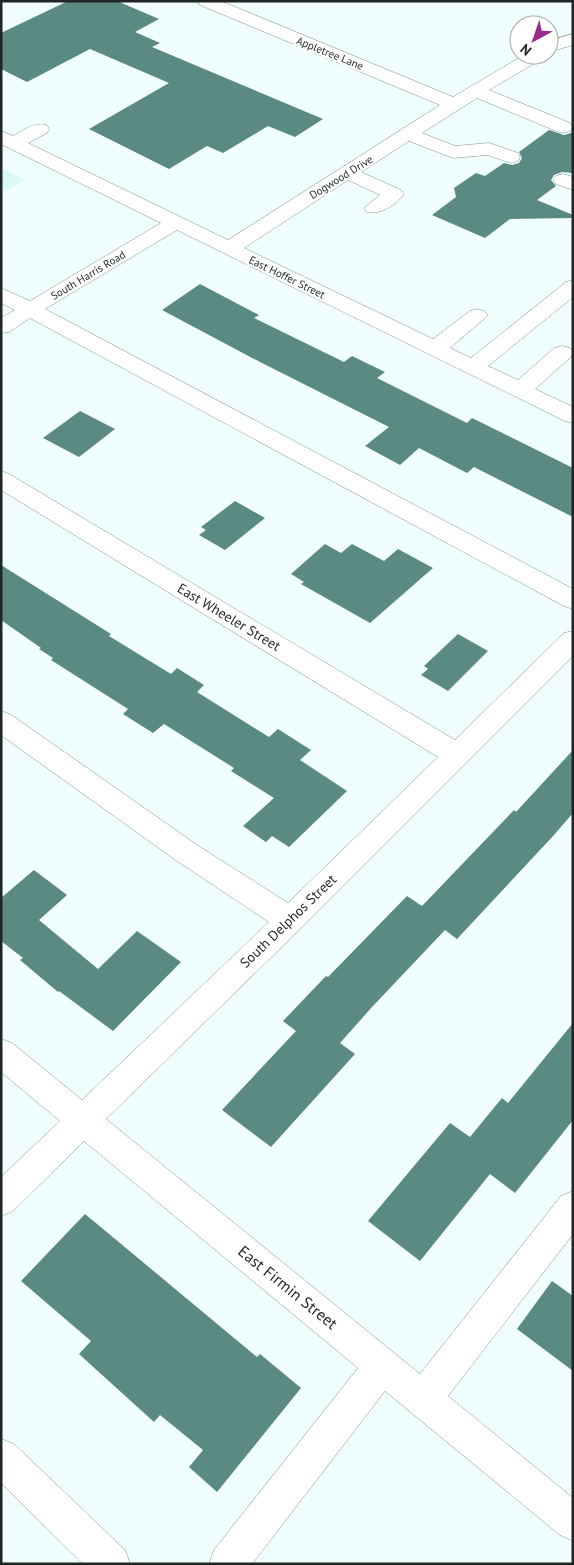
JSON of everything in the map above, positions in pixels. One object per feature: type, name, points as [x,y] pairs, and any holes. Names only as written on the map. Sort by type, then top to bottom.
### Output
[{"type":"street","name":"Appletree Lane","points":[[204,7],[292,37],[454,104]]},
{"type":"street","points":[[292,37],[310,26]]},
{"type":"street","points":[[559,44],[573,39]]},
{"type":"street","name":"Dogwood Drive","points":[[228,249],[346,167],[408,134],[519,65]]},
{"type":"street","points":[[475,91],[563,127]]},
{"type":"street","points":[[8,140],[40,129]]},
{"type":"street","points":[[408,134],[453,152],[489,149],[511,158]]},
{"type":"street","name":"East Hoffer Street","points":[[8,140],[573,416]]},
{"type":"street","points":[[346,167],[394,194],[374,208]]},
{"type":"street","name":"South Harris Road","points":[[1,327],[175,223]]},
{"type":"street","points":[[473,367],[573,286]]},
{"type":"street","points":[[1,294],[430,526],[573,600]]},
{"type":"street","points":[[435,349],[477,315]]},
{"type":"street","points":[[520,390],[562,354]]},
{"type":"street","name":"East Wheeler Street","points":[[1,479],[457,755]]},
{"type":"street","name":"South Delphos Street","points":[[1,1200],[290,920],[573,640]]},
{"type":"street","points":[[1,721],[187,853],[290,920]]},
{"type":"street","name":"East Firmin Street","points":[[1,1054],[83,1119],[573,1522]]},
{"type":"street","points":[[423,1399],[573,1207]]},
{"type":"street","points":[[228,1564],[383,1365]]},
{"type":"street","points":[[1,1457],[111,1564]]},
{"type":"shaded area","points":[[1,168],[25,180],[1,193]]},
{"type":"building","points":[[68,1],[117,1],[159,19],[135,32],[160,43],[152,47],[323,119],[295,137],[268,126],[223,153],[207,146],[169,169],[89,129],[169,83],[90,49],[27,82],[1,69],[1,33]]},
{"type":"building","points":[[549,130],[564,135],[571,133],[573,130],[573,173],[562,172],[554,175],[551,180],[556,186],[537,200],[573,215],[573,218],[510,219],[485,238],[432,215],[456,197],[454,188],[476,173],[485,176],[504,163],[512,165],[519,163],[522,158],[519,152]]},
{"type":"building","points":[[200,284],[259,315],[254,318],[344,362],[352,356],[385,372],[377,378],[467,423],[472,418],[573,468],[573,517],[474,467],[467,473],[419,448],[400,465],[365,446],[389,427],[162,310]]},
{"type":"building","points":[[80,411],[115,429],[79,457],[43,438]]},
{"type":"building","points":[[235,501],[265,518],[225,550],[199,535],[206,530],[201,527]]},
{"type":"building","points":[[325,544],[341,553],[352,544],[384,561],[398,549],[433,568],[370,623],[301,584],[304,582],[291,574]]},
{"type":"building","points":[[1,565],[171,674],[177,668],[204,685],[197,692],[269,737],[278,729],[311,750],[300,760],[347,791],[289,847],[272,836],[266,842],[243,826],[274,798],[231,771],[234,768],[164,724],[153,733],[123,714],[128,709],[51,660],[53,658],[39,649],[41,648],[1,620]]},
{"type":"building","points":[[458,634],[488,651],[448,691],[421,675],[428,669],[424,666]]},
{"type":"building","points":[[573,750],[573,813],[457,939],[445,930],[372,1007],[340,1043],[355,1054],[271,1147],[222,1110],[296,1031],[283,1021],[326,976],[328,977],[407,896],[422,906],[514,810],[516,812]]},
{"type":"building","points":[[34,870],[67,895],[39,920],[98,969],[137,931],[181,962],[113,1031],[58,992],[20,960],[23,958],[1,941],[1,898]]},
{"type":"building","points":[[573,1023],[573,1120],[515,1193],[490,1174],[420,1261],[368,1221],[450,1123],[470,1137],[502,1098],[508,1103]]},
{"type":"building","points":[[85,1214],[257,1357],[260,1354],[301,1388],[217,1492],[189,1467],[203,1450],[160,1415],[154,1422],[79,1354],[91,1341],[21,1281]]},
{"type":"building","points":[[552,1281],[573,1296],[573,1371],[517,1329]]}]
